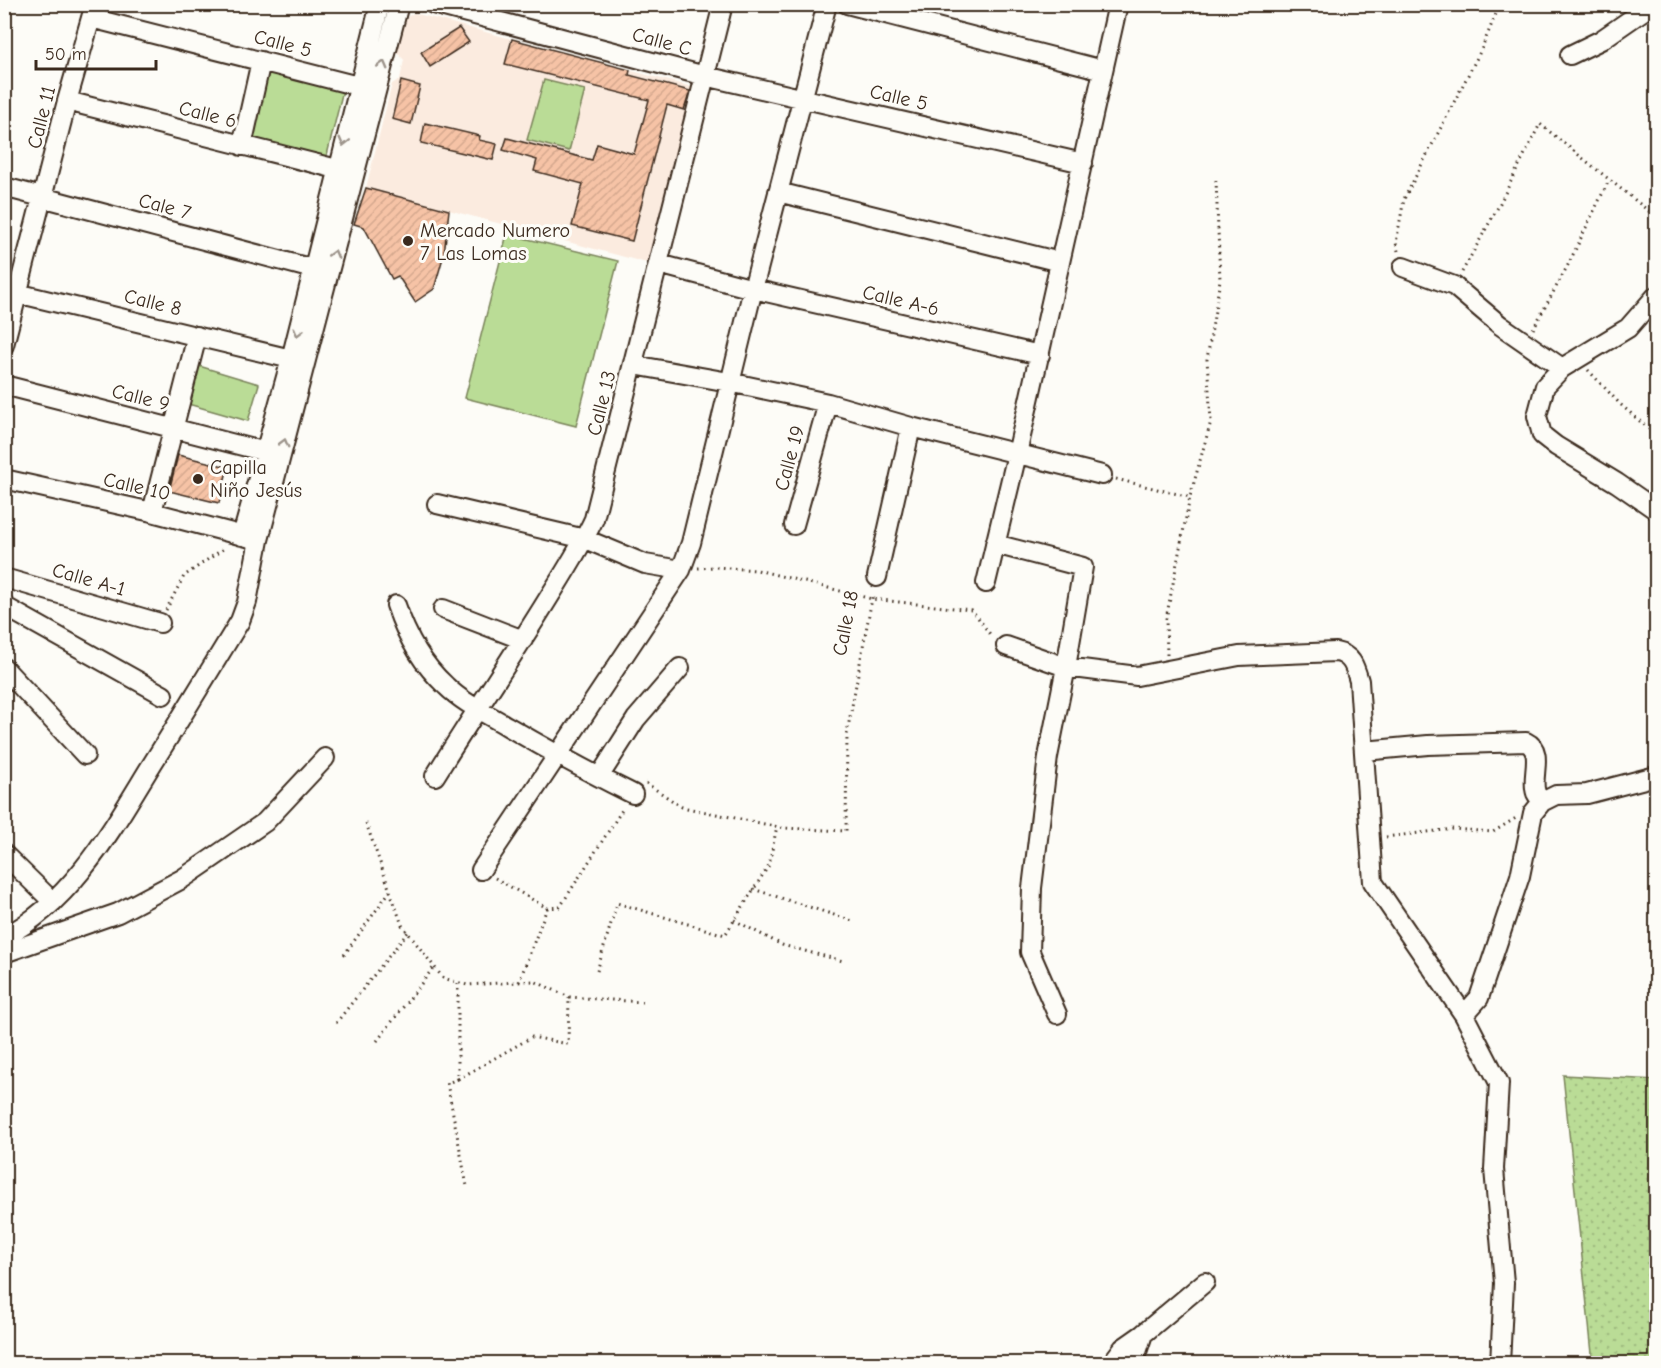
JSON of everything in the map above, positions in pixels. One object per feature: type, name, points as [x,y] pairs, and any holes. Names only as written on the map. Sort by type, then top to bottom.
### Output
[{"type":"street","points":[[4,937],[15,932],[53,902],[113,828],[240,621],[247,602],[250,538],[266,452],[380,4]]},
{"type":"street","points":[[250,538],[399,4]]},
{"type":"street","name":"Calle C","points":[[433,4],[705,76]]},
{"type":"street","name":"Calle 13","points":[[435,776],[523,640],[585,539],[594,519],[723,4]]},
{"type":"street","points":[[481,870],[681,570],[691,543],[729,382],[827,4]]},
{"type":"street","points":[[847,4],[1103,70]]},
{"type":"street","points":[[986,584],[1040,355],[1118,4]]},
{"type":"street","points":[[1570,55],[1601,40],[1653,4]]},
{"type":"street","name":"Calle 5","points":[[93,11],[261,61],[358,86]]},
{"type":"street","name":"Calle 11","points":[[4,345],[12,291],[44,197],[67,101],[93,11]]},
{"type":"street","points":[[242,146],[261,61]]},
{"type":"street","name":"Calle 5","points":[[705,76],[1083,163]]},
{"type":"street","name":"Calle 6","points":[[67,101],[337,169]]},
{"type":"street","name":"Cale 7","points":[[4,187],[313,268]]},
{"type":"street","points":[[778,192],[1060,262]]},
{"type":"street","name":"Calle A-6","points":[[658,264],[753,289],[1040,355]]},
{"type":"street","points":[[1403,267],[1454,286],[1525,344],[1569,364]]},
{"type":"street","name":"Calle 8","points":[[12,291],[291,359]]},
{"type":"street","points":[[1656,296],[1628,328],[1569,364],[1545,386],[1537,416],[1542,435],[1656,510]]},
{"type":"street","points":[[152,512],[197,336]]},
{"type":"street","points":[[634,365],[828,403],[911,427],[1102,475]]},
{"type":"street","name":"Calle 9","points":[[4,385],[266,452]]},
{"type":"street","name":"Calle 19","points":[[794,525],[828,403]]},
{"type":"street","name":"Calle 18","points":[[878,577],[911,427]]},
{"type":"street","name":"Calle 10","points":[[4,479],[152,512],[250,538]]},
{"type":"street","points":[[437,504],[585,539],[645,564],[681,570]]},
{"type":"street","points":[[995,544],[1083,567],[1048,757],[1032,888],[1030,952],[1057,1014]]},
{"type":"street","name":"Calle A-1","points":[[4,578],[160,623]]},
{"type":"street","points":[[396,605],[410,638],[430,668],[447,687],[477,708],[556,755],[633,794]]},
{"type":"street","points":[[4,606],[163,695]]},
{"type":"street","points":[[443,609],[523,640]]},
{"type":"street","points":[[1006,646],[1066,667],[1137,676],[1239,656],[1336,652],[1345,654],[1352,661],[1359,681],[1373,882],[1464,1015],[1498,1083],[1494,1169],[1504,1283],[1500,1364]]},
{"type":"street","points":[[4,668],[85,755]]},
{"type":"street","points":[[599,777],[636,719],[680,668]]},
{"type":"street","points":[[1364,751],[1428,745],[1526,742],[1532,745],[1535,752],[1535,792],[1542,802]]},
{"type":"street","points":[[4,953],[118,913],[182,879],[265,822],[325,758]]},
{"type":"street","points":[[1464,1015],[1479,998],[1520,876],[1533,813],[1542,802],[1556,795],[1587,794],[1656,776]]},
{"type":"street","points":[[4,854],[53,902]]},
{"type":"street","points":[[1111,1364],[1123,1348],[1205,1282]]},
{"type":"street","points":[[1133,1364],[1143,1334]]},
{"type":"path","points":[[1403,267],[1396,243],[1404,199],[1481,50],[1498,9]]},
{"type":"path","points":[[1454,286],[1540,124],[1656,217]]},
{"type":"path","points":[[1167,669],[1166,619],[1190,497],[1211,421],[1207,358],[1220,280],[1216,180]]},
{"type":"path","points":[[1525,344],[1567,267],[1609,180]]},
{"type":"path","points":[[1569,364],[1656,435]]},
{"type":"path","points":[[1102,475],[1190,497]]},
{"type":"path","points":[[160,623],[184,576],[250,538]]},
{"type":"path","points":[[681,570],[715,567],[757,570],[872,598],[970,610],[994,642],[1006,646]]},
{"type":"path","name":"Calle 18","points":[[777,826],[846,831],[847,733],[878,577]]},
{"type":"path","points":[[481,870],[547,908],[560,907],[641,780],[682,807],[777,826],[769,865],[724,934],[617,903],[597,971]]},
{"type":"path","points":[[1369,839],[1454,829],[1493,832],[1542,802]]},
{"type":"path","points":[[366,823],[402,925],[443,978],[467,985],[534,981],[569,997],[642,1002]]},
{"type":"path","points":[[753,890],[853,921]]},
{"type":"path","points":[[344,956],[390,891]]},
{"type":"path","points":[[519,982],[547,908]]},
{"type":"path","points":[[734,920],[782,945],[843,961]]},
{"type":"path","points":[[336,1023],[408,932]]},
{"type":"path","points":[[376,1041],[434,967]]},
{"type":"path","points":[[458,983],[458,1079]]},
{"type":"path","points":[[467,1186],[447,1083],[532,1037],[568,1044],[569,997]]},
{"type":"shaded area","points":[[414,13],[692,87],[647,263],[366,188],[392,84],[400,79],[404,60],[396,51],[407,17]]},
{"type":"green space","points":[[267,71],[343,90],[326,159],[250,140]]},
{"type":"green space","points":[[544,80],[585,90],[569,151],[527,140]]},
{"type":"green space","points":[[507,234],[618,261],[576,426],[465,398]]},
{"type":"green space","points":[[199,366],[259,384],[248,421],[188,404]]},
{"type":"green space","points":[[1563,1075],[1656,1080],[1656,1363],[1593,1363]]},
{"type":"building","points":[[459,28],[469,42],[430,67],[421,52]]},
{"type":"building","points":[[512,39],[630,70],[629,75],[690,91],[684,110],[667,105],[632,241],[572,226],[583,184],[534,171],[537,160],[503,150],[507,138],[592,160],[597,144],[634,154],[649,100],[505,64]]},
{"type":"building","points":[[401,81],[420,86],[411,124],[392,119]]},
{"type":"building","points":[[425,123],[480,136],[479,140],[497,144],[493,160],[421,143]]},
{"type":"building","name":"Mercado Numero 7 Las Lomas","points":[[366,188],[449,210],[444,254],[434,289],[415,302],[398,276],[392,279],[364,227],[354,224]]},
{"type":"building","name":"Capilla Niño Jesús","points":[[178,455],[228,467],[219,503],[169,491]]},
{"type":"place","name":"Mercado Numero 7 Las Lomas","points":[[408,241]]},
{"type":"place","name":"Capilla Niño Jesús","points":[[198,479]]}]
